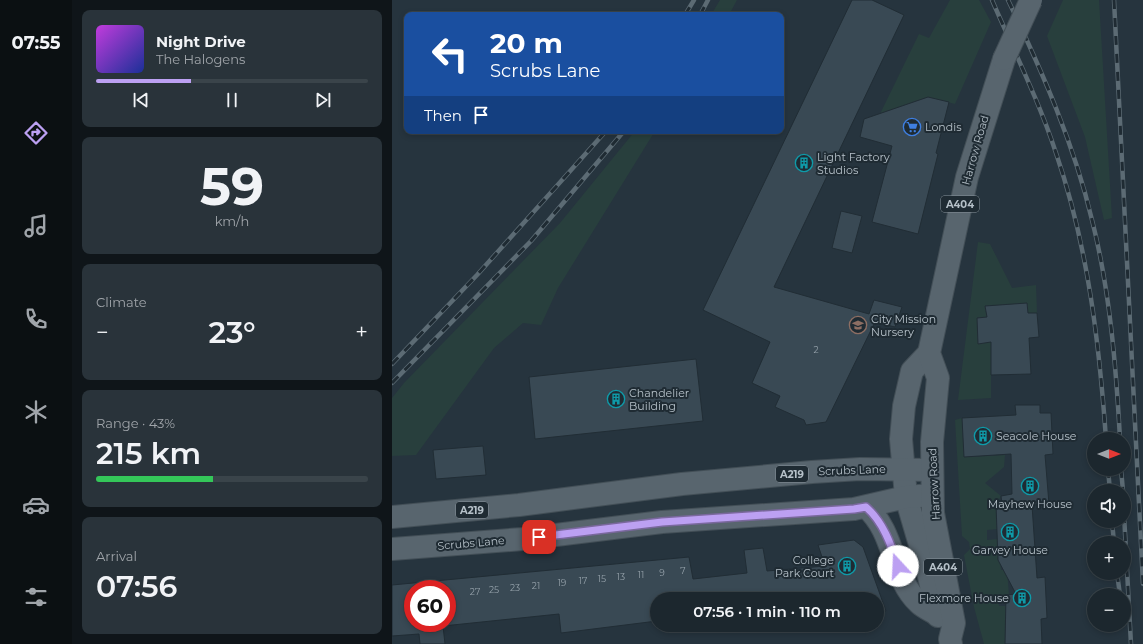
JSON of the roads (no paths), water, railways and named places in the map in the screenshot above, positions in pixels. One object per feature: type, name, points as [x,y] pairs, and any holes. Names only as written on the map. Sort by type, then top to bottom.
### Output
[{"type":"main road","name":"Harrow Road","points":[[951,642],[940,626],[928,572],[906,497],[901,439],[904,406],[912,371],[929,353],[966,177],[1004,59],[1031,0]]},
{"type":"main road","name":"Harrow Road","points":[[929,353],[938,378],[932,442],[931,470],[933,513],[954,623],[951,642]]},
{"type":"main road","name":"Scrubs Lane","points":[[392,517],[519,505],[682,484],[830,470],[931,470]]},
{"type":"main road","name":"Scrubs Lane","points":[[392,549],[524,538],[662,522],[854,509],[906,497],[932,495]]},
{"type":"main road","points":[[866,507],[876,515],[882,525],[906,585],[919,603],[938,615]]},
{"type":"railway","points":[[687,12],[694,0]]},
{"type":"railway","points":[[702,12],[708,0]]},
{"type":"railway","points":[[992,0],[1034,95],[1056,153],[1067,188],[1084,259],[1096,330],[1105,432]]},
{"type":"railway","points":[[1008,0],[1056,108],[1085,192],[1098,247],[1108,301],[1119,432]]},
{"type":"railway","points":[[1114,0],[1143,584]]},
{"type":"railway","points":[[392,364],[477,275],[603,134]]},
{"type":"railway","points":[[392,383],[531,241],[621,134]]},
{"type":"railway","points":[[1109,476],[1109,484]]},
{"type":"railway","points":[[1122,476],[1122,484]]},
{"type":"railway","points":[[1113,528],[1113,536]]},
{"type":"railway","points":[[1125,528],[1131,644]]},
{"type":"railway","points":[[1118,580],[1119,588]]},
{"type":"place","name":"Londis","points":[[912,127]]},
{"type":"place","name":"Light Factory Studios","points":[[804,163]]},
{"type":"place","name":"City Mission Nursery","points":[[858,325]]},
{"type":"place","name":"Chandelier Building","points":[[616,399]]},
{"type":"place","name":"Seacole House","points":[[983,436]]},
{"type":"place","name":"Mayhew House","points":[[1030,486]]},
{"type":"place","name":"Garvey House","points":[[1010,532]]},
{"type":"place","name":"College Park Court","points":[[847,566]]},
{"type":"place","name":"Flexmore House","points":[[1022,598]]}]
